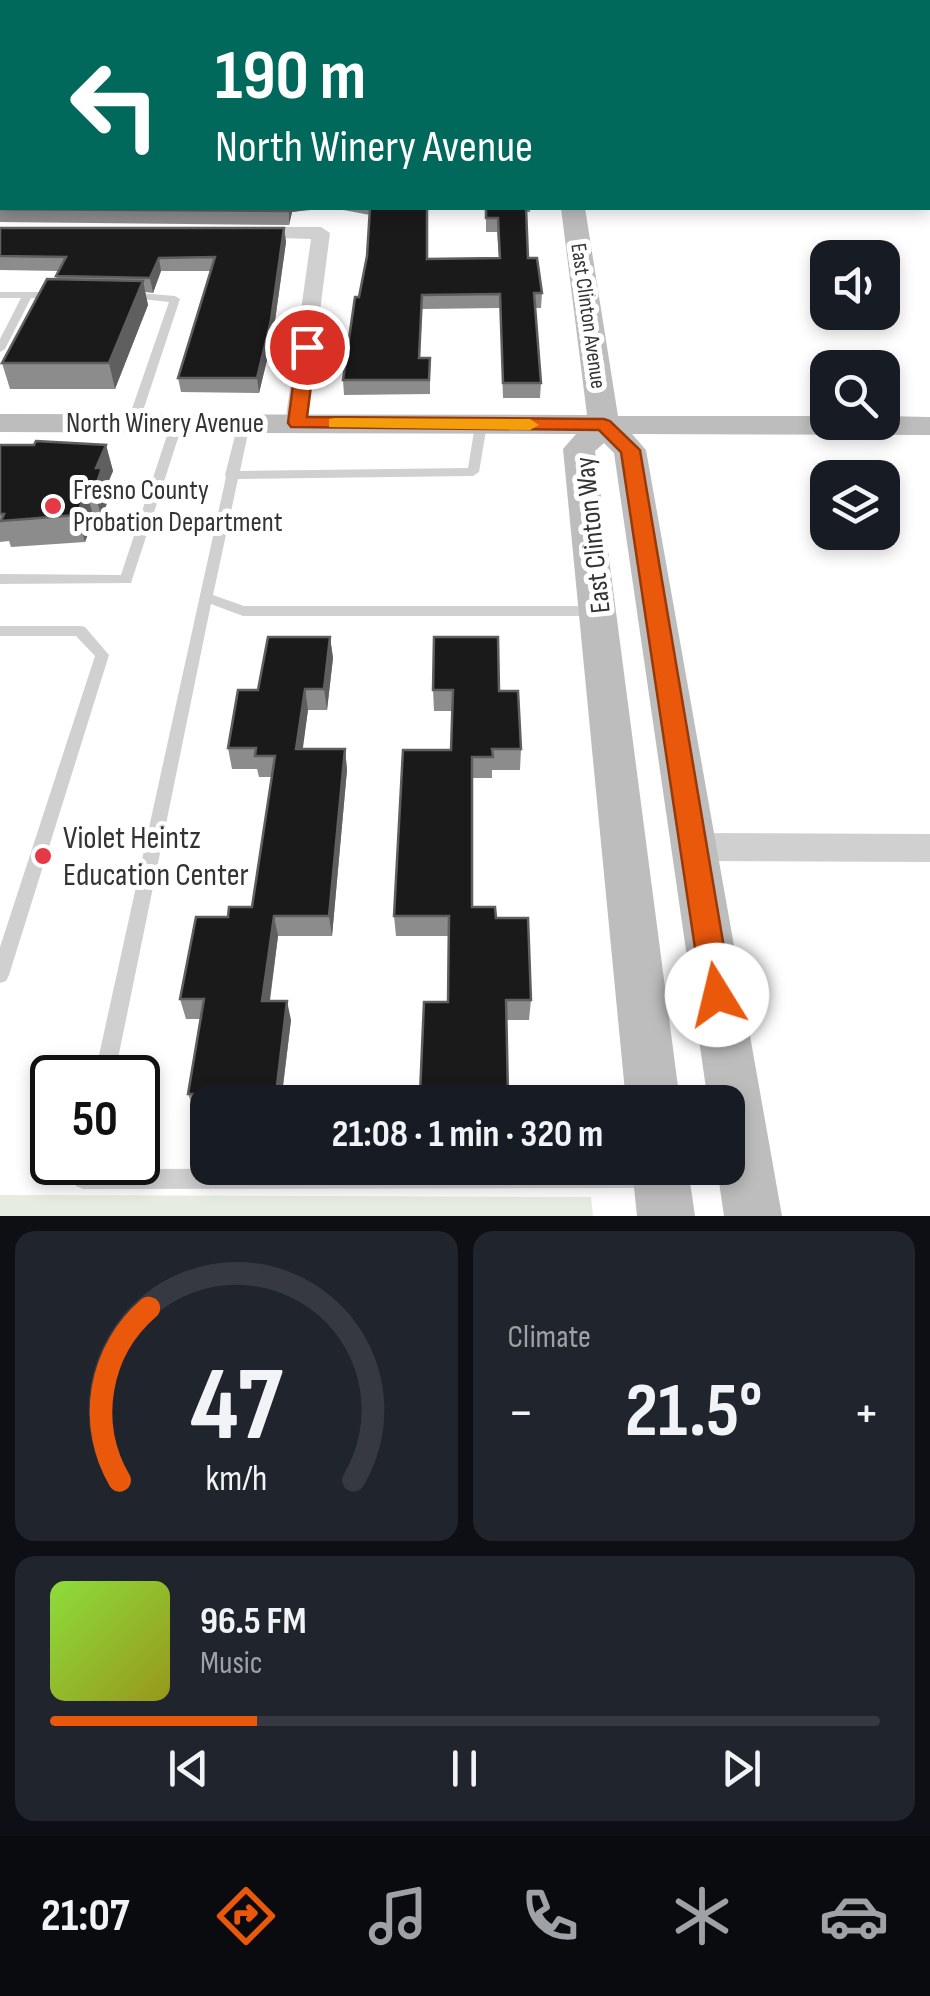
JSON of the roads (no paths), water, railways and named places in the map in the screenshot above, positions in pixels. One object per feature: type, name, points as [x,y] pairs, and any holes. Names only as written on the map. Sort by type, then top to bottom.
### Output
[{"type":"main road","name":"East Clinton Avenue","points":[[573,210],[604,425]]},
{"type":"main road","name":"North Winery Avenue","points":[[0,423],[930,426]]},
{"type":"main road","name":"East Clinton Way","points":[[651,1085],[579,449],[604,425],[630,450],[753,1216]]},
{"type":"street","points":[[226,233],[321,233],[297,423]]},
{"type":"street","points":[[693,847],[930,848]]},
{"type":"lane","points":[[0,294],[74,295]]},
{"type":"lane","points":[[0,349],[28,295]]},
{"type":"lane","points":[[109,295],[174,299],[133,423]]},
{"type":"lane","points":[[0,580],[126,580],[176,424]]},
{"type":"lane","points":[[109,1055],[244,424]]},
{"type":"lane","points":[[231,475],[472,472],[481,425]]},
{"type":"lane","points":[[206,597],[243,611],[600,611]]},
{"type":"lane","points":[[0,631],[80,631],[102,655],[0,975]]},
{"type":"lane","points":[[160,1180],[662,1187]]},
{"type":"place","name":"Fresno County Probation Department","points":[[53,506]]},
{"type":"place","name":"Violet Heintz Education Center","points":[[43,856]]}]
